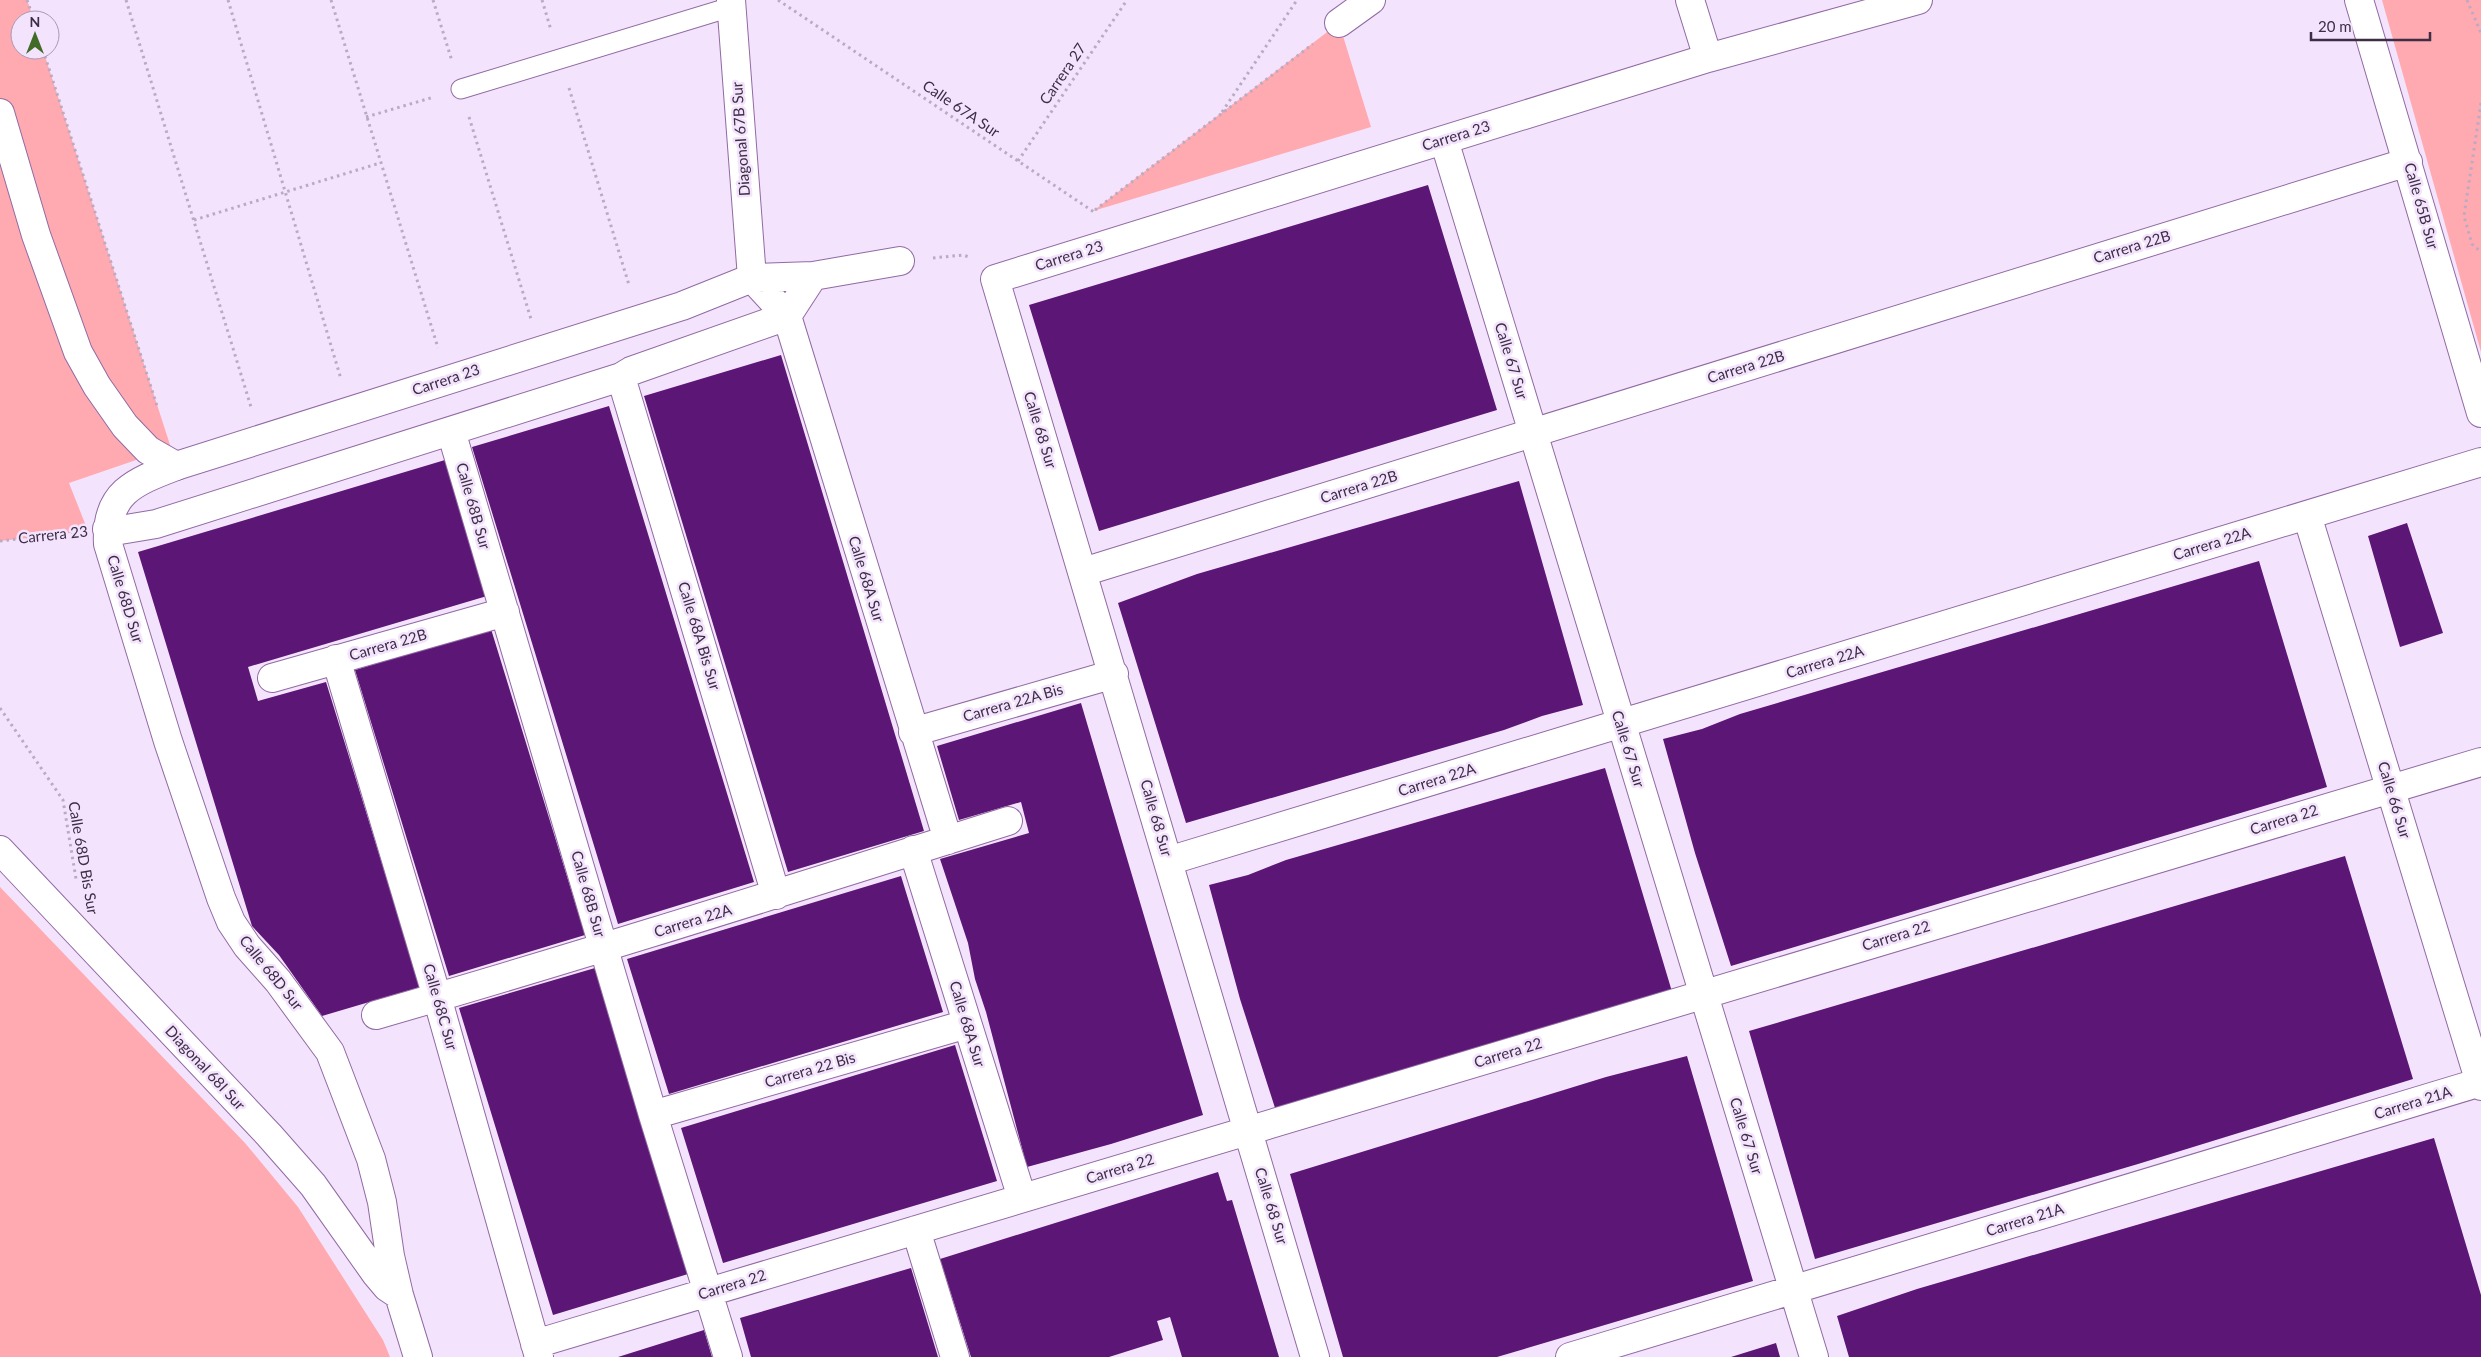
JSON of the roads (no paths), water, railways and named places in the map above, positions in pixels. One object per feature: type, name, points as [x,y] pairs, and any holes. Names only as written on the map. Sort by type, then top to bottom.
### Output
[{"type":"street","points":[[1339,24],[1371,0]]},
{"type":"street","points":[[1690,0],[1708,58]]},
{"type":"street","name":"Carrera 23","points":[[995,279],[1708,58],[1918,0]]},
{"type":"street","name":"Calle 65B Sur","points":[[2359,0],[2481,413]]},
{"type":"street","name":"Diagonal 67B Sur","points":[[731,4],[752,278]]},
{"type":"street","points":[[0,113],[36,236],[78,352],[97,386],[125,426],[148,450],[176,466]]},
{"type":"street","name":"Calle 67 Sur","points":[[1444,140],[1814,1357]]},
{"type":"street","name":"Carrera 22B","points":[[1083,572],[2408,162]]},
{"type":"street","name":"Carrera 23","points":[[787,316],[631,371],[621,377],[156,524],[120,530],[107,529],[114,504],[121,493],[148,477],[176,466],[682,306],[752,278],[813,276],[900,261]]},
{"type":"street","points":[[752,278],[787,316],[813,276]]},
{"type":"street","name":"Calle 68 Sur","points":[[995,279],[1316,1357]]},
{"type":"street","name":"Calle 68A Sur","points":[[787,316],[913,732],[948,840]]},
{"type":"street","name":"Calle 68A Bis Sur","points":[[621,377],[776,895]]},
{"type":"street","name":"Calle 68B Sur","points":[[451,431],[604,949],[728,1357]]},
{"type":"street","name":"Carrera 22A","points":[[1168,862],[2481,462]]},
{"type":"street","name":"Calle 66 Sur","points":[[2307,515],[2481,1084]]},
{"type":"street","name":"Calle 68D Sur","points":[[107,529],[108,544],[168,741],[221,898],[231,922],[246,946],[278,981],[330,1052],[371,1159],[382,1202],[390,1256],[399,1294],[418,1357]]},
{"type":"street","name":"Carrera 22B","points":[[272,678],[505,612]]},
{"type":"street","name":"Calle 68C Sur","points":[[336,659],[438,997],[537,1350]]},
{"type":"street","name":"Carrera 22A Bis","points":[[913,732],[1114,674]]},
{"type":"street","name":"Carrera 22","points":[[537,1350],[708,1292],[2481,762]]},
{"type":"street","name":"Carrera 22A","points":[[376,1015],[604,949],[1008,821]]},
{"type":"street","name":"Diagonal 68I Sur","points":[[0,850],[269,1135],[313,1185],[376,1274],[387,1287],[399,1294]]},
{"type":"street","name":"Calle 68A Sur","points":[[913,850],[1022,1198]]},
{"type":"street","name":"Carrera 22 Bis","points":[[654,1115],[967,1024]]},
{"type":"street","name":"Carrera 21A","points":[[1570,1357],[2481,1084]]},
{"type":"street","points":[[916,1230],[955,1357]]},
{"type":"lane","points":[[460,89],[731,4]]}]
